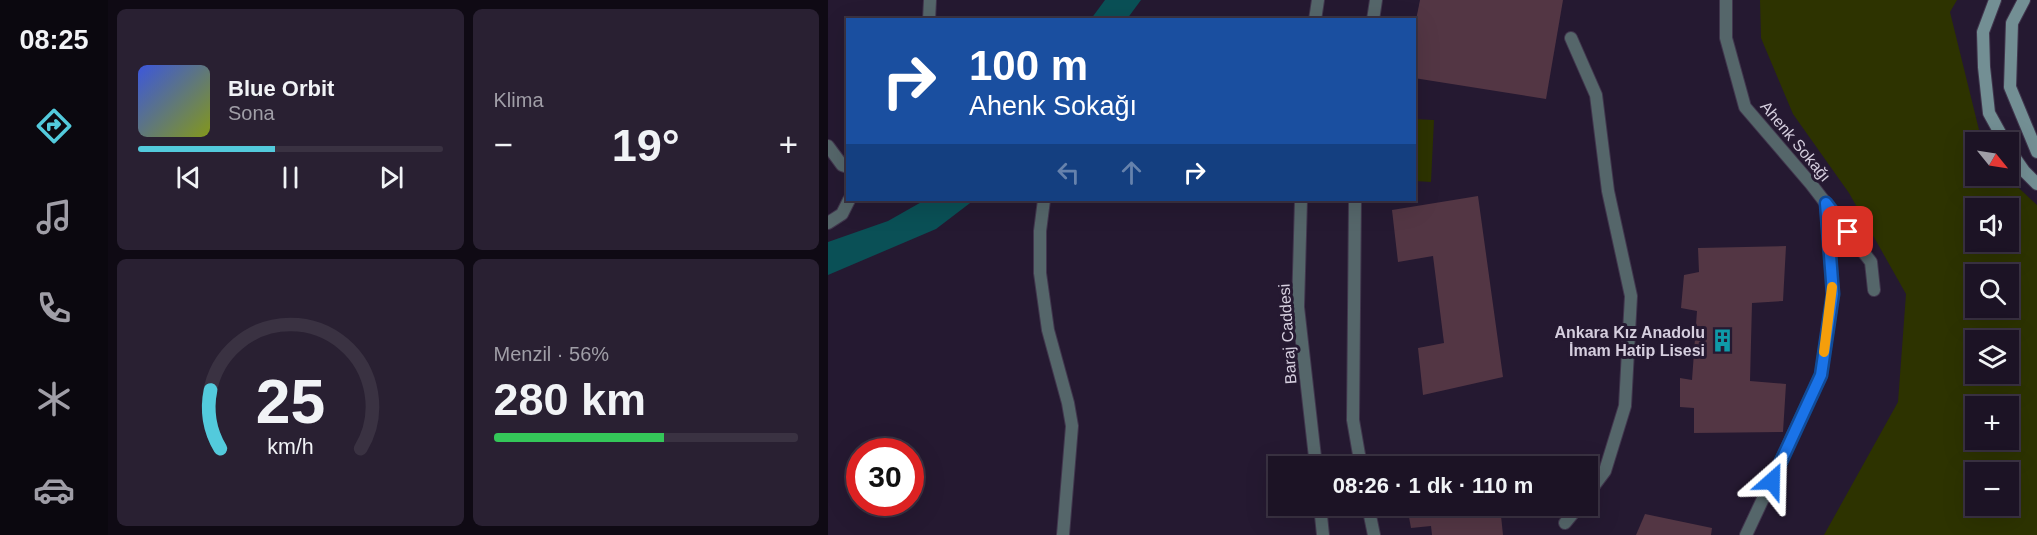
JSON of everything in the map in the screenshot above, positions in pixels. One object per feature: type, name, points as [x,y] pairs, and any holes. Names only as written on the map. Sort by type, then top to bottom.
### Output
[{"type":"street","points":[[929,18],[930,0]]},
{"type":"street","points":[[1315,18],[1318,0]]},
{"type":"street","points":[[1373,18],[1376,0]]},
{"type":"street","name":"Ahenk Sokağı","points":[[1726,0],[1725,38],[1745,107],[1826,203],[1871,262],[1874,290]]},
{"type":"street","points":[[1995,0],[1983,32],[1984,67],[1989,113],[1999,132]]},
{"type":"street","points":[[2024,0],[2012,23],[2010,87],[2037,152]]},
{"type":"street","points":[[1571,38],[1596,95],[1608,191],[1631,296],[1625,406],[1605,471],[1598,480]]},
{"type":"street","points":[[828,146],[842,165],[846,166]]},
{"type":"street","points":[[2019,164],[2037,184]]},
{"type":"street","points":[[828,223],[842,214],[848,201]]},
{"type":"street","points":[[1044,201],[1040,231],[1040,273],[1047,330],[1068,403],[1072,426],[1063,535]]},
{"type":"street","name":"Baraj Caddesi","points":[[1301,201],[1299,307],[1315,456]]},
{"type":"street","points":[[1356,201],[1353,420],[1359,456]]},
{"type":"street","points":[[1746,535],[1821,375],[1833,294],[1826,203]]},
{"type":"street","points":[[1321,516],[1323,535]]},
{"type":"street","points":[[1370,516],[1374,535]]},
{"type":"street","points":[[1565,523],[1570,516]]},
{"type":"shaded area","points":[[1105,0],[1141,0],[1128,18],[1092,18]]},
{"type":"shaded area","points":[[1760,0],[1957,0],[1950,12],[1980,132],[1965,132],[1965,186],[2017,186],[2037,205],[2037,535],[1824,535],[1898,402],[1906,294],[1849,193],[1793,114],[1761,38]]},
{"type":"shaded area","points":[[1416,119],[1434,120],[1431,182],[1416,181]]},
{"type":"shaded area","points":[[923,201],[973,201],[936,229],[828,275],[828,242],[888,221]]},
{"type":"building","points":[[1420,0],[1563,0],[1546,99],[1416,78],[1416,20]]},
{"type":"building","points":[[1478,196],[1503,377],[1423,395],[1418,348],[1444,343],[1433,256],[1398,262],[1392,210]]},
{"type":"building","name":"Ankara Kız Anadolu İmam Hatip Lisesi","points":[[1786,246],[1783,301],[1752,303],[1750,381],[1786,384],[1783,432],[1694,433],[1694,408],[1680,407],[1680,378],[1692,380],[1697,311],[1681,308],[1684,275],[1699,272],[1698,248]]},
{"type":"building","points":[[1645,514],[1712,528],[1711,535],[1636,535]]},
{"type":"building","points":[[1409,516],[1501,516],[1503,535],[1432,535],[1431,526],[1411,528]]},
{"type":"slow traffic","points":[[1824,352],[1833,294],[1832,287]]},
{"type":"place","name":"Ankara Kız Anadolu İmam Hatip Lisesi","points":[[1723,341]]},
{"type":"route","points":[[1772,481],[1821,375],[1833,294],[1826,203],[1848,232]]}]
